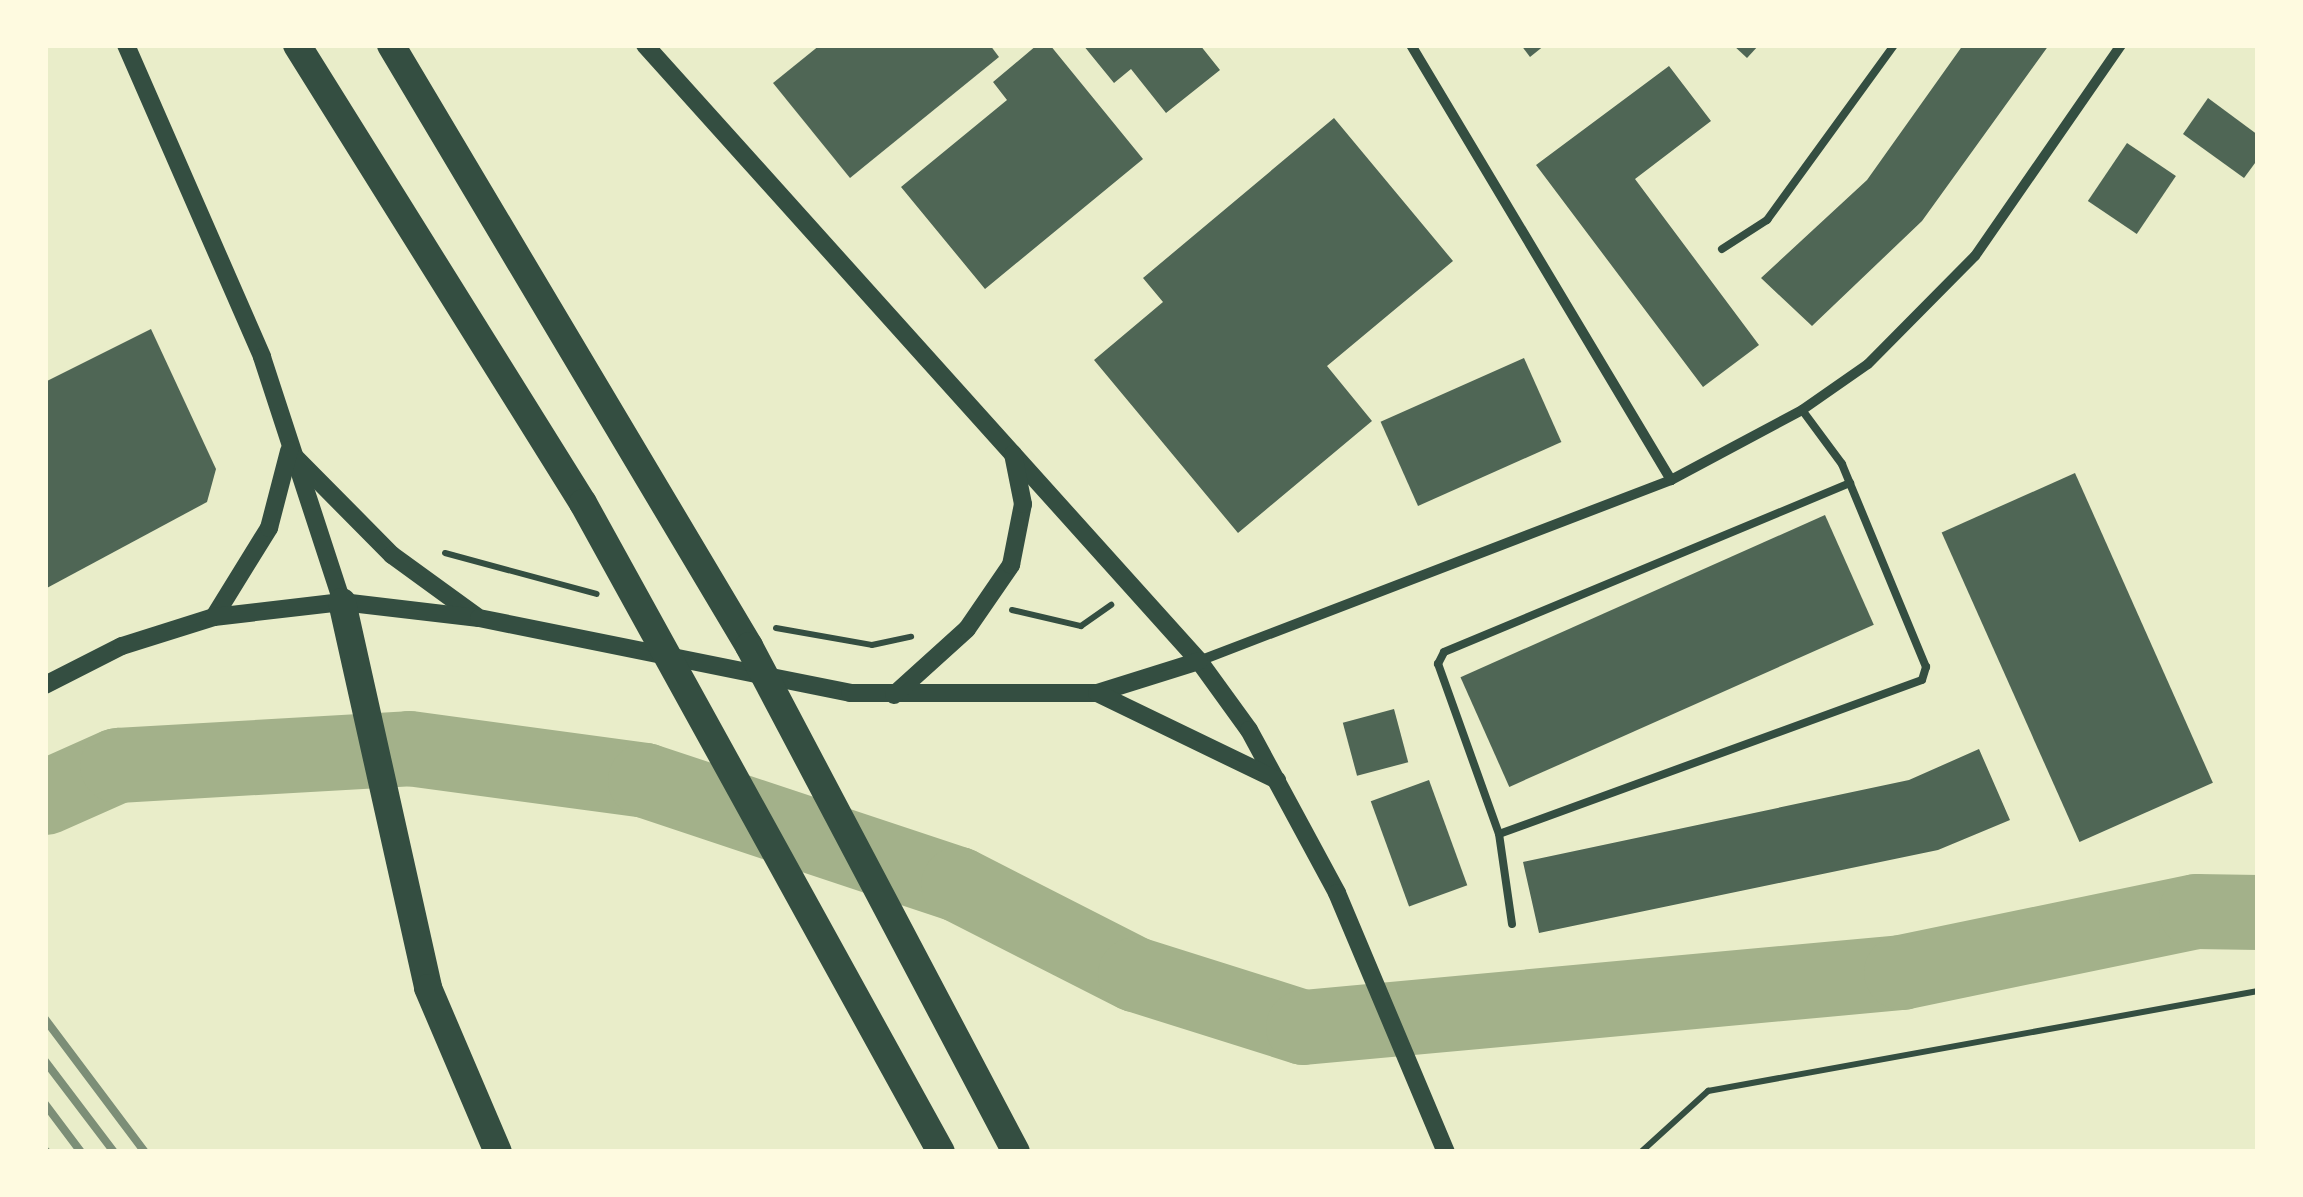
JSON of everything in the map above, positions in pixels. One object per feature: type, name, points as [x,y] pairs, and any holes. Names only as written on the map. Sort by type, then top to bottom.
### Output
[{"type":"highway","points":[[297,45],[583,503],[870,1017],[941,1152]]},
{"type":"highway","points":[[391,45],[749,646],[1016,1152]]},
{"type":"highway","points":[[342,602],[394,854],[428,988],[498,1152]]},
{"type":"street","points":[[126,45],[250,326],[342,602]]},
{"type":"street","points":[[645,45],[1199,660],[1278,780],[1366,956],[1446,1152]]},
{"type":"street","points":[[1411,45],[1670,480]]},
{"type":"street","points":[[45,685],[122,646],[214,618],[342,602],[479,618],[894,695],[1097,693],[1199,660],[1670,480],[1802,410],[1896,339],[1975,256],[2121,45]]},
{"type":"street","points":[[214,618],[269,528],[290,451]]},
{"type":"street","points":[[290,451],[392,555],[479,618]]},
{"type":"street","points":[[894,695],[967,629],[1010,565],[1023,504],[1012,453]]},
{"type":"street","points":[[1097,693],[1278,780]]},
{"type":"lane","points":[[1722,248],[1766,220],[1894,45]]},
{"type":"lane","points":[[1499,834],[1922,680],[1926,666],[1850,484],[1802,410]]},
{"type":"lane","points":[[1512,924],[1499,834],[1438,664],[1444,652],[1850,484]]},
{"type":"path","points":[[1641,1152],[1708,1090],[2258,991]]},
{"type":"building","points":[[820,45],[990,45],[999,57],[850,178],[773,83]]},
{"type":"building","points":[[1037,45],[1050,45],[1143,159],[985,289],[901,187],[1007,100],[993,82]]},
{"type":"building","points":[[1083,45],[1200,45],[1220,70],[1166,113],[1131,69],[1114,83]]},
{"type":"building","points":[[1521,45],[1545,45],[1530,57]]},
{"type":"building","points":[[1733,45],[1759,45],[1747,58]]},
{"type":"building","points":[[1963,45],[2049,45],[1922,221],[1812,326],[1761,278],[1867,180]]},
{"type":"building","points":[[1669,66],[1711,121],[1635,179],[1759,345],[1703,387],[1536,165]]},
{"type":"building","points":[[2208,98],[2258,135],[2258,159],[2244,178],[2183,134]]},
{"type":"building","points":[[1334,118],[1453,261],[1327,366],[1372,421],[1238,533],[1094,360],[1163,302],[1143,278]]},
{"type":"building","points":[[2127,143],[2176,176],[2137,234],[2088,201]]},
{"type":"building","points":[[151,329],[216,469],[207,502],[45,589],[45,382]]},
{"type":"building","points":[[1524,358],[1561,442],[1418,506],[1381,422]]},
{"type":"building","points":[[2075,473],[2213,783],[2080,842],[1942,532]]},
{"type":"building","points":[[1825,515],[1874,625],[1509,787],[1460,677]]},
{"type":"building","points":[[1394,709],[1408,762],[1357,776],[1343,723]]},
{"type":"building","points":[[1979,749],[2010,820],[1938,850],[1539,933],[1523,862],[1909,780]]},
{"type":"building","points":[[1429,780],[1467,885],[1409,906],[1371,801]]},
{"type":"waterway","points":[[45,797],[117,765],[409,748],[645,780],[958,884],[1135,974],[1303,1027],[1901,972],[2196,911],[2258,912]]},
{"type":"railway","points":[[45,1019],[145,1152]]},
{"type":"railway","points":[[45,1061],[114,1152]]},
{"type":"railway","points":[[45,1104],[81,1152]]}]
